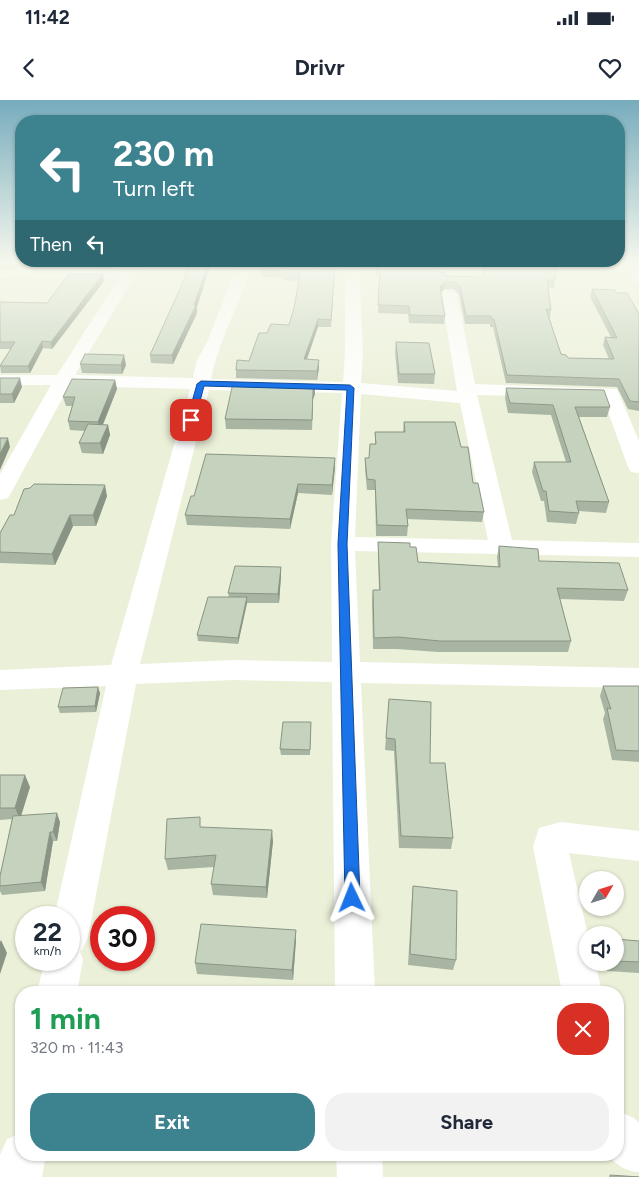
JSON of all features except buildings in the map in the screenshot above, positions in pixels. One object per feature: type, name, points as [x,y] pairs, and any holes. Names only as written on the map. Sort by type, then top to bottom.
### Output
[{"type":"street","points":[[0,494],[64,380],[104,314]]},
{"type":"street","points":[[76,906],[123,675],[206,360],[226,314]]},
{"type":"street","points":[[353,314],[354,353],[350,388],[342,544],[355,986]]},
{"type":"street","points":[[453,314],[467,393],[484,462],[501,547]]},
{"type":"street","points":[[0,380],[64,380],[467,393],[610,393],[639,467]]},
{"type":"street","points":[[342,544],[639,550]]},
{"type":"street","points":[[0,680],[234,670],[639,678]]},
{"type":"street","points":[[581,986],[550,847],[551,839],[561,837],[639,846]]},
{"type":"street","points":[[58,986],[62,971]]},
{"type":"street","points":[[624,1139],[639,1150]]},
{"type":"street","points":[[19,1177],[22,1161]]},
{"type":"street","points":[[359,1161],[360,1177]]},
{"type":"route","points":[[191,420],[201,384],[350,388],[342,544],[352,898]]}]
